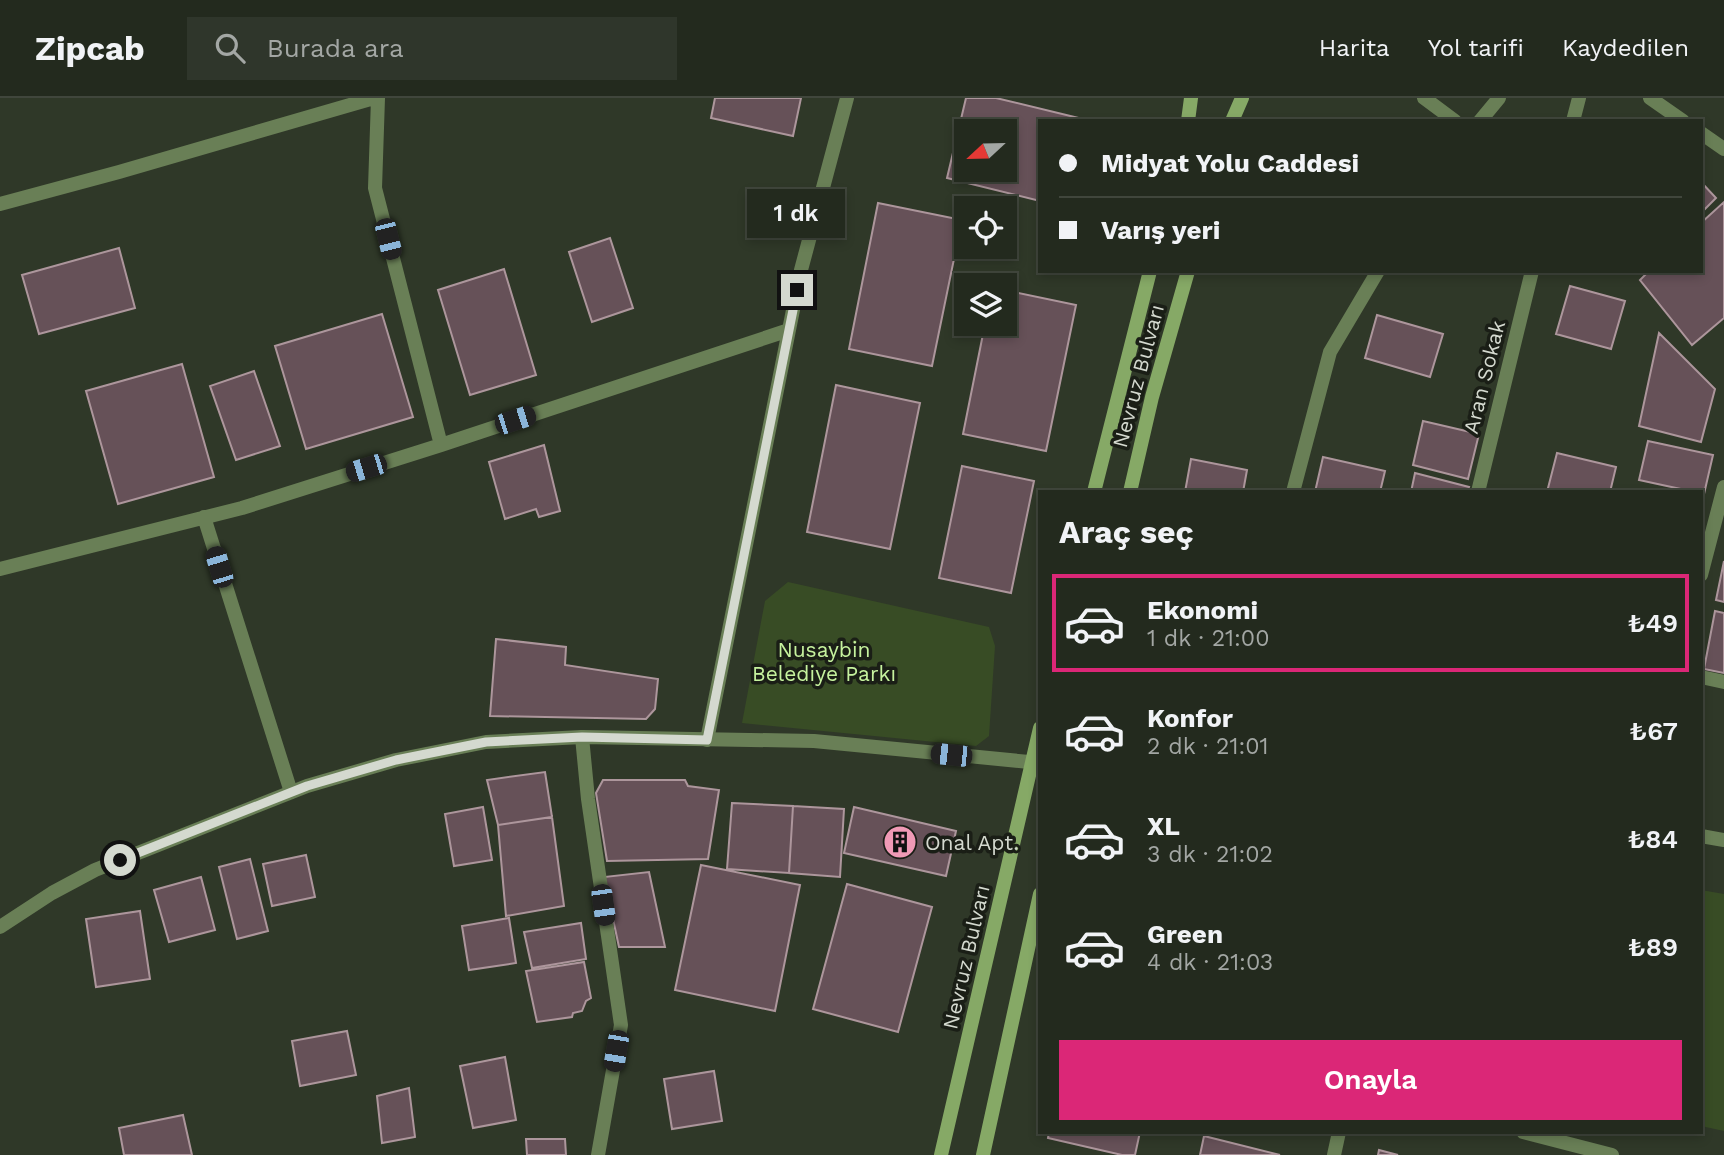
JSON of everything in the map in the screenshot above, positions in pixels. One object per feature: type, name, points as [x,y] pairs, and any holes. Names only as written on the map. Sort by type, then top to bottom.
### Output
[{"type":"main road","points":[[1188,119],[1191,98]]},
{"type":"main road","points":[[1233,119],[1242,98]]},
{"type":"main road","name":"Nevruz Bulvarı","points":[[1095,490],[1149,273]]},
{"type":"main road","name":"Nevruz Bulvarı","points":[[1130,490],[1152,397],[1187,273]]},
{"type":"main road","name":"Nevruz Bulvarı","points":[[941,1155],[1036,763],[1038,745]]},
{"type":"main road","points":[[983,1155],[1038,903]]},
{"type":"street","points":[[0,204],[376,98],[375,188],[441,445]]},
{"type":"street","points":[[707,740],[801,270],[847,98]]},
{"type":"street","points":[[1424,98],[1452,119]]},
{"type":"street","points":[[1482,119],[1499,98]]},
{"type":"street","points":[[1574,119],[1579,98]]},
{"type":"street","points":[[1650,98],[1680,119]]},
{"type":"street","points":[[1703,134],[1724,149]]},
{"type":"street","points":[[1294,490],[1330,352],[1377,273]]},
{"type":"street","name":"Aran Sokak","points":[[1478,490],[1532,273]]},
{"type":"street","points":[[0,569],[242,508],[789,330]]},
{"type":"street","points":[[1703,567],[1724,487]]},
{"type":"street","points":[[204,517],[291,792]]},
{"type":"street","points":[[1703,677],[1724,682]]},
{"type":"street","points":[[582,737],[588,799],[621,1025],[598,1155]]},
{"type":"street","points":[[0,927],[52,893],[95,870],[291,792],[396,760],[486,742],[582,737],[814,741],[1036,763]]},
{"type":"street","points":[[1703,836],[1724,840]]},
{"type":"street","points":[[1334,1155],[1339,1134]]},
{"type":"street","points":[[1531,1134],[1612,1155]]},
{"type":"green space","name":"Nusaybin Belediye Parkı","points":[[788,582],[989,627],[995,646],[989,736],[976,746],[742,723],[765,601]]},
{"type":"green space","points":[[1703,890],[1724,894],[1724,1131],[1703,1126]]},
{"type":"building","points":[[715,98],[801,98],[793,136],[711,118]]},
{"type":"building","points":[[966,98],[996,98],[1083,119],[1038,119],[1038,201],[963,182],[1017,182],[1017,119],[961,119]]},
{"type":"building","points":[[954,149],[954,180],[947,178]]},
{"type":"building","points":[[1703,184],[1716,198],[1703,211]]},
{"type":"building","points":[[1724,202],[1724,318],[1692,345],[1640,280],[1647,273],[1703,273],[1703,221]]},
{"type":"building","points":[[878,203],[954,218],[954,259],[932,366],[849,349]]},
{"type":"building","points":[[610,238],[633,308],[592,322],[569,252]]},
{"type":"building","points":[[119,248],[135,308],[39,334],[22,275]]},
{"type":"building","points":[[504,269],[536,375],[470,395],[438,290]]},
{"type":"building","points":[[1570,286],[1625,301],[1611,349],[1556,334]]},
{"type":"building","points":[[1017,293],[1076,305],[1046,451],[963,434],[983,336],[1017,336]]},
{"type":"building","points":[[382,314],[413,417],[306,449],[275,346]]},
{"type":"building","points":[[1377,315],[1443,334],[1430,377],[1365,358]]},
{"type":"building","points":[[1659,333],[1715,389],[1701,442],[1639,426]]},
{"type":"building","points":[[182,364],[214,477],[118,504],[86,391]]},
{"type":"building","points":[[254,371],[280,446],[236,460],[210,386]]},
{"type":"building","points":[[836,385],[920,403],[890,549],[807,532]]},
{"type":"building","points":[[1423,421],[1479,434],[1468,479],[1413,465]]},
{"type":"building","points":[[1648,441],[1713,455],[1704,494],[1703,490],[1685,490],[1639,480]]},
{"type":"building","points":[[544,445],[560,511],[539,517],[536,509],[505,519],[489,462]]},
{"type":"building","points":[[1557,453],[1616,467],[1610,490],[1548,490]]},
{"type":"building","points":[[1323,457],[1385,471],[1380,490],[1315,490]]},
{"type":"building","points":[[1191,459],[1247,470],[1243,490],[1185,490]]},
{"type":"building","points":[[962,466],[1034,481],[1011,593],[939,578]]},
{"type":"building","points":[[1415,473],[1469,487],[1468,490],[1411,490]]},
{"type":"building","points":[[1724,561],[1724,602],[1716,600]]},
{"type":"building","points":[[1715,611],[1724,613],[1724,673],[1704,669]]},
{"type":"building","points":[[496,639],[566,647],[565,665],[658,679],[655,709],[646,719],[490,716]]},
{"type":"building","points":[[545,772],[552,817],[498,825],[487,780]]},
{"type":"building","points":[[603,780],[685,780],[688,786],[719,790],[708,859],[607,861],[596,793]]},
{"type":"building","points":[[732,803],[793,806],[789,873],[727,869]]},
{"type":"building","points":[[793,806],[844,809],[840,877],[789,873]]},
{"type":"building","points":[[483,807],[492,860],[454,866],[445,814]]},
{"type":"building","name":"Onal Apt.","points":[[854,807],[956,831],[946,876],[844,853]]},
{"type":"building","points":[[552,817],[564,906],[506,916],[498,825]]},
{"type":"building","points":[[306,855],[315,897],[272,906],[263,864]]},
{"type":"building","points":[[250,859],[268,931],[237,939],[219,867]]},
{"type":"building","points":[[701,865],[800,885],[775,1011],[675,990]]},
{"type":"building","points":[[649,872],[665,947],[619,947],[604,877]]},
{"type":"building","points":[[201,877],[215,930],[169,942],[154,890]]},
{"type":"building","points":[[847,884],[932,907],[898,1032],[813,1009]]},
{"type":"building","points":[[140,911],[150,979],[96,987],[86,919]]},
{"type":"building","points":[[509,918],[516,963],[469,970],[462,926]]},
{"type":"building","points":[[581,923],[586,959],[532,968],[524,932]]},
{"type":"building","points":[[584,962],[591,998],[586,1001],[582,1011],[573,1013],[572,1017],[537,1022],[526,971]]},
{"type":"building","points":[[347,1031],[356,1075],[300,1086],[292,1041]]},
{"type":"building","points":[[505,1057],[516,1120],[473,1128],[460,1066]]},
{"type":"building","points":[[714,1071],[722,1121],[672,1129],[664,1079]]},
{"type":"building","points":[[409,1088],[415,1137],[382,1143],[377,1096]]},
{"type":"building","points":[[183,1115],[192,1155],[124,1155],[119,1128]]},
{"type":"building","points":[[1049,1134],[1140,1134],[1135,1155],[1122,1155],[1048,1138]]},
{"type":"building","points":[[1204,1136],[1280,1155],[1200,1155]]},
{"type":"building","points":[[526,1139],[565,1139],[566,1155],[527,1155]]},
{"type":"building","points":[[1379,1150],[1398,1155],[1378,1155]]},
{"type":"place","name":"Onal Apt.","points":[[900,842]]},
{"type":"route","points":[[120,860],[307,786],[396,760],[486,742],[582,737],[707,740],[797,290]]}]
